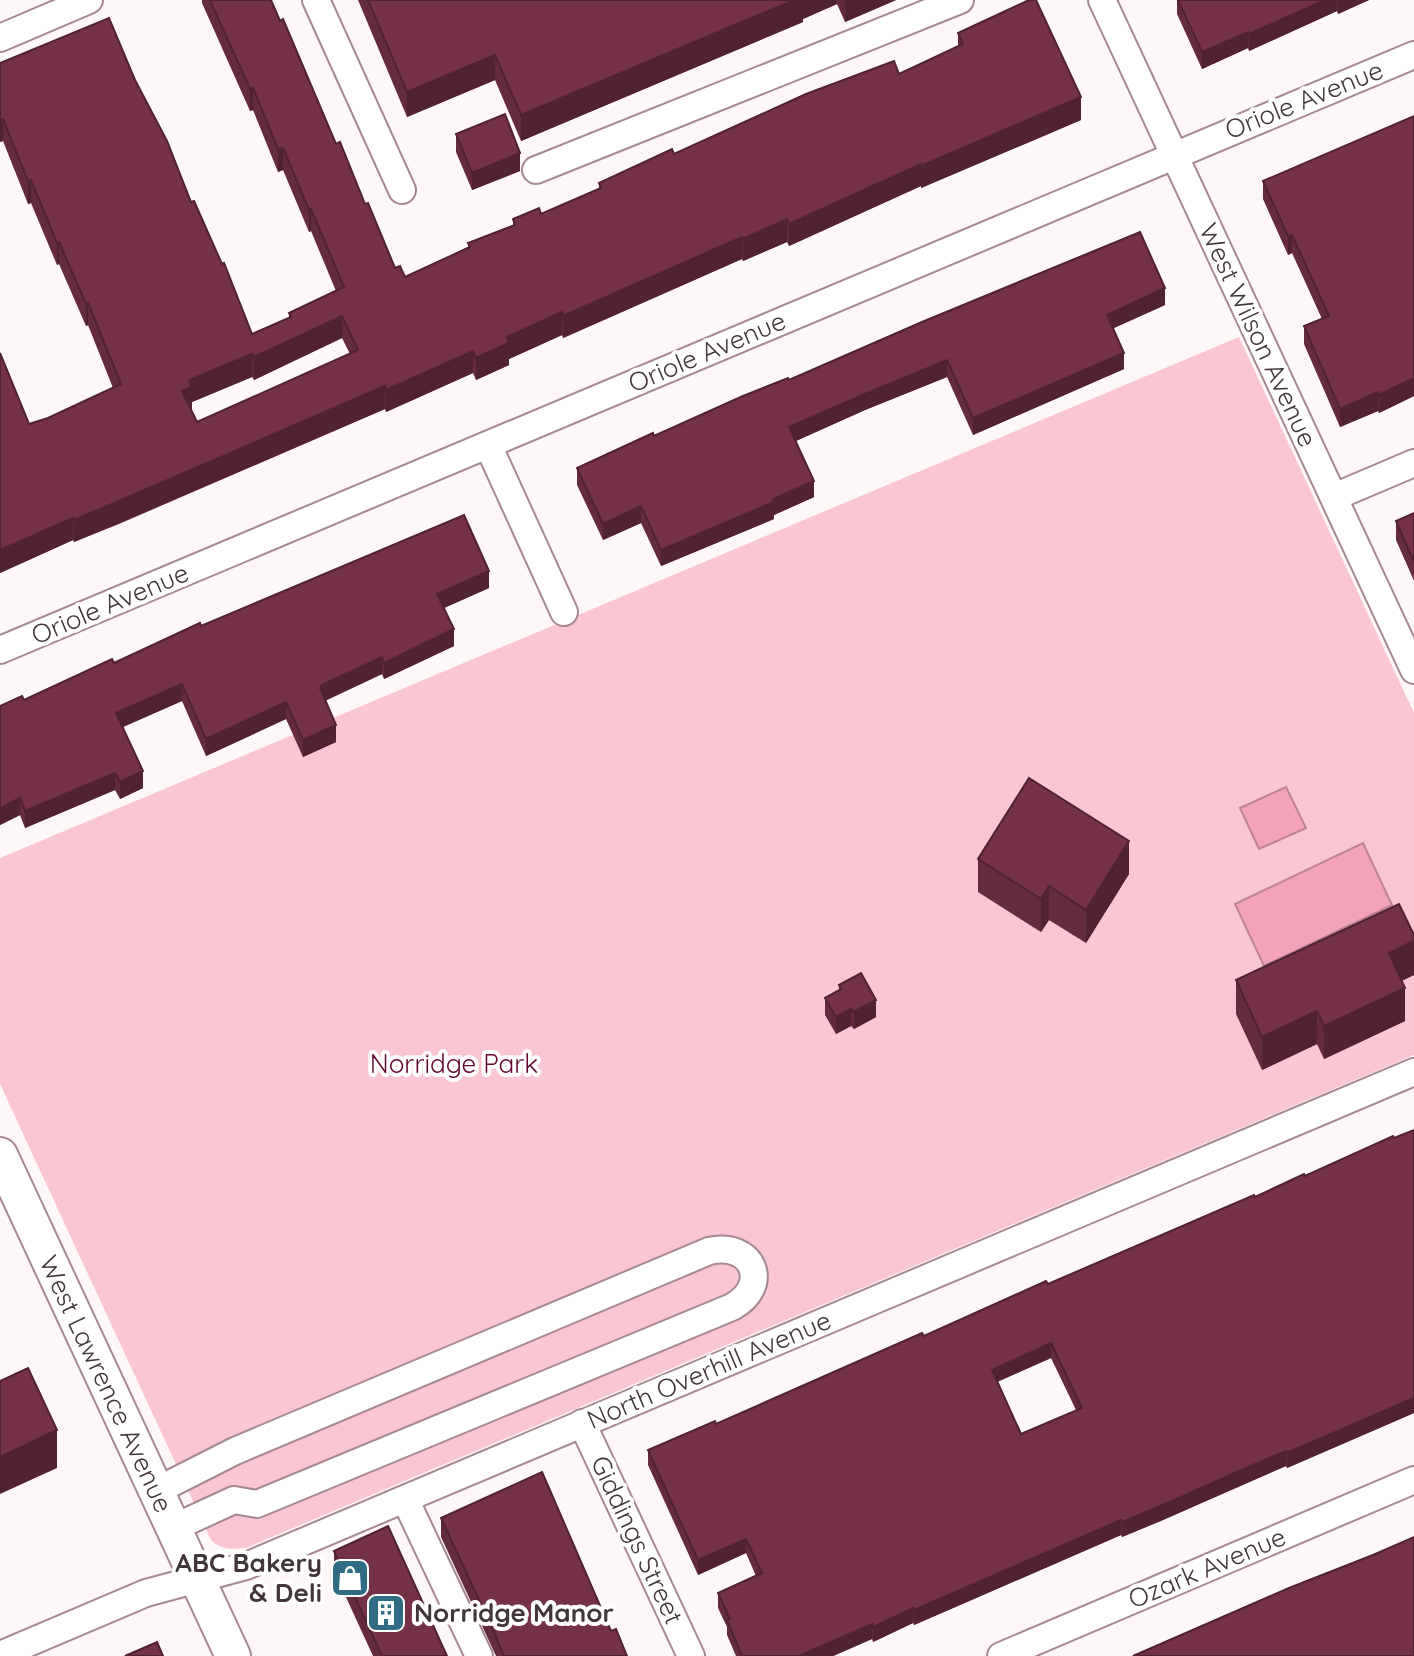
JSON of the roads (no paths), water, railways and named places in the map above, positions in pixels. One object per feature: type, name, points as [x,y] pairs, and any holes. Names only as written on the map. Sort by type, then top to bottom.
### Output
[{"type":"main road","name":"West Lawrence Avenue","points":[[0,1155],[233,1656]]},
{"type":"street","points":[[0,38],[89,0]]},
{"type":"street","points":[[316,0],[402,190]]},
{"type":"street","points":[[536,170],[960,0]]},
{"type":"street","name":"West Wilson Avenue","points":[[1102,0],[1414,670]]},
{"type":"street","name":"Oriole Avenue","points":[[0,650],[1414,55]]},
{"type":"street","points":[[488,445],[564,612]]},
{"type":"street","points":[[1334,497],[1414,463]]},
{"type":"street","name":"North Overhill Avenue","points":[[0,1655],[146,1593],[246,1566],[1414,1072]]},
{"type":"street","points":[[156,1491],[235,1451],[709,1251],[733,1249],[743,1254],[751,1266],[754,1280],[751,1291],[744,1301],[732,1307],[257,1504],[234,1500],[173,1528]]},
{"type":"street","name":"Giddings Street","points":[[582,1423],[691,1656]]},
{"type":"street","name":"Ozark Avenue","points":[[1001,1656],[1414,1480]]},
{"type":"street","points":[[405,1499],[479,1656]]},
{"type":"place","name":"ABC Bakery & Deli","points":[[350,1578]]},
{"type":"place","name":"Norridge Manor","points":[[386,1613]]},
{"type":"park label","name":"Norridge Park","points":[[454,1064]]}]
